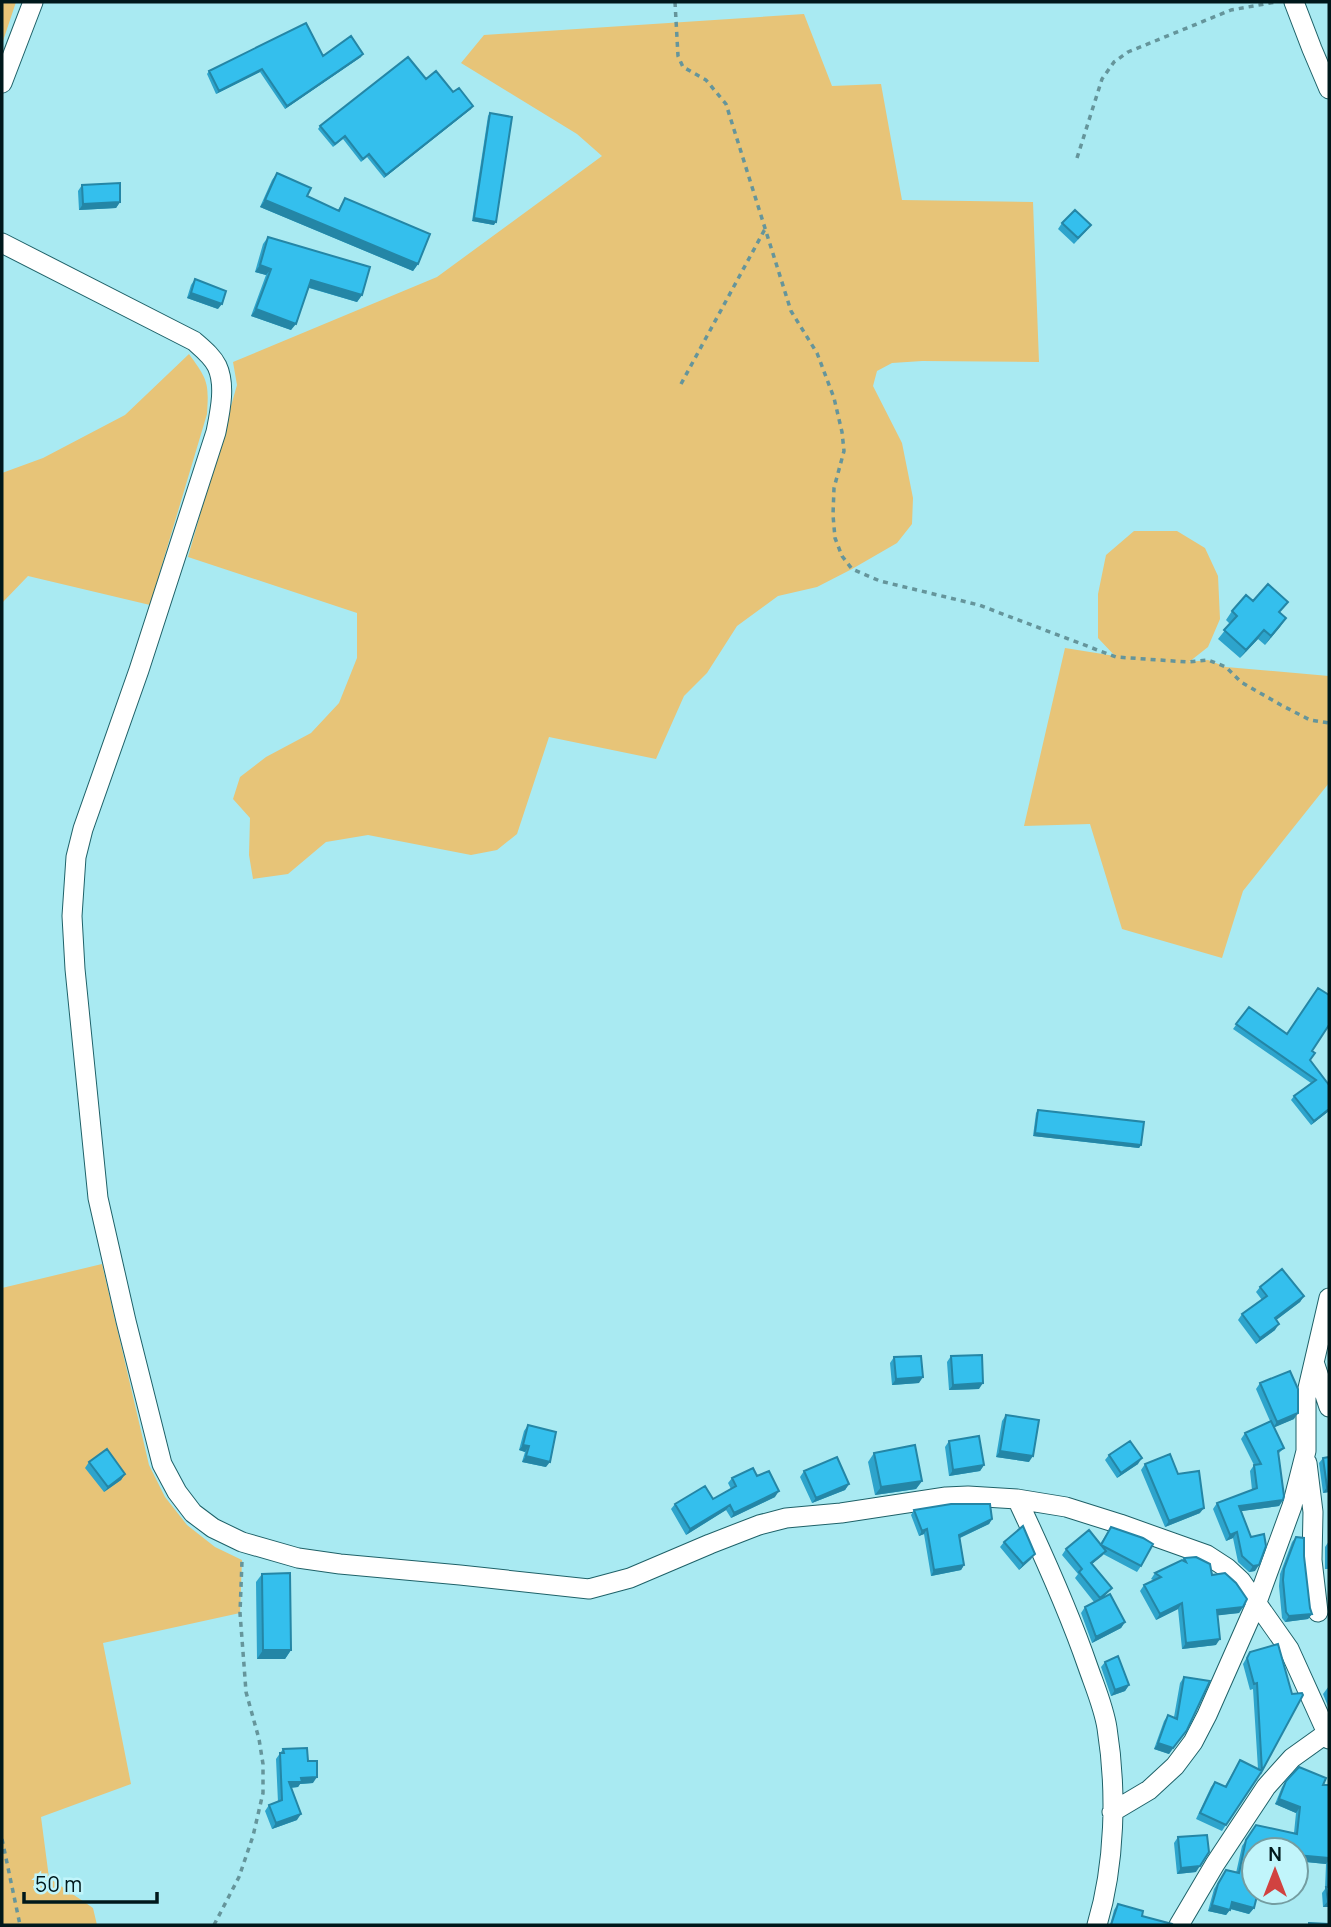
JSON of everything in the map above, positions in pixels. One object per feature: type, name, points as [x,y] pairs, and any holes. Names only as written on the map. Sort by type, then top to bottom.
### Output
[{"type":"street","points":[[2,83],[33,2]]},
{"type":"street","points":[[1294,2],[1329,89]]},
{"type":"street","points":[[2,243],[194,341],[207,352],[219,375],[221,404],[216,432],[139,670],[83,829],[76,857],[72,916],[99,1198],[162,1464],[177,1492],[193,1513],[213,1528],[242,1542],[298,1558],[589,1589],[630,1578],[709,1544],[786,1518],[841,1513],[946,1497],[1017,1500],[1066,1507],[1207,1555],[1241,1581],[1289,1648],[1328,1737],[1292,1758],[1266,1787],[1179,1925]]},
{"type":"street","points":[[1318,1612],[1312,1560],[1313,1512],[1306,1451],[1306,1396],[1329,1298]]},
{"type":"street","points":[[1315,1364],[1329,1406]]},
{"type":"street","points":[[1112,1812],[1149,1790],[1175,1766],[1208,1715],[1257,1602],[1292,1506],[1306,1451]]},
{"type":"street","points":[[1017,1500],[1073,1624],[1107,1726],[1112,1812],[1110,1860],[1097,1925]]},
{"type":"path","points":[[675,2],[678,56],[682,67],[706,80],[726,104],[791,311],[817,353],[835,398],[844,451],[835,488],[835,538],[842,556],[852,569],[880,581],[979,605],[1116,657],[1188,662],[1208,660],[1226,667],[1241,682],[1280,705],[1310,720],[1329,723]]},
{"type":"path","points":[[1077,158],[1102,79],[1114,62],[1128,52],[1231,10],[1276,2]]},
{"type":"path","points":[[681,384],[765,229]]},
{"type":"path","points":[[214,1925],[239,1877],[253,1836],[262,1793],[263,1764],[246,1692],[240,1613],[242,1542]]},
{"type":"path","points":[[2,1839],[20,1925]]},
{"type":"shaded area","points":[[2,2],[16,2],[2,44]]},
{"type":"shaded area","points":[[804,14],[832,86],[881,84],[902,200],[1033,202],[1039,362],[922,361],[892,363],[877,371],[873,386],[902,443],[913,498],[912,524],[897,543],[817,587],[778,596],[737,626],[707,673],[684,696],[656,759],[549,737],[517,834],[497,850],[471,855],[368,835],[326,842],[288,874],[253,879],[249,855],[250,818],[233,799],[240,777],[266,757],[311,733],[339,703],[357,658],[357,613],[188,557],[237,385],[233,362],[437,277],[602,156],[577,134],[461,63],[484,35]]},
{"type":"shaded area","points":[[189,354],[206,382],[207,414],[150,605],[28,576],[2,603],[2,473],[43,458],[125,415]]},
{"type":"shaded area","points":[[1134,531],[1177,531],[1205,548],[1218,576],[1220,619],[1208,647],[1189,662],[1208,660],[1226,667],[1329,676],[1329,783],[1243,891],[1222,958],[1122,929],[1090,824],[1024,826],[1065,648],[1115,656],[1098,638],[1098,594],[1106,555]]},
{"type":"shaded area","points":[[102,1264],[149,1465],[165,1497],[187,1525],[215,1547],[242,1560],[240,1613],[103,1643],[131,1784],[41,1817],[49,1878],[93,1908],[97,1925],[2,1925],[2,1288]]},
{"type":"building","points":[[306,23],[323,56],[351,36],[363,54],[287,106],[262,69],[219,91],[209,71]]},
{"type":"building","points":[[408,57],[426,79],[436,71],[453,92],[459,88],[473,106],[386,175],[369,154],[363,159],[345,136],[335,144],[320,126]]},
{"type":"building","points":[[490,113],[512,117],[496,222],[474,218]]},
{"type":"building","points":[[277,173],[311,188],[307,196],[339,211],[345,198],[430,234],[418,264],[265,200]]},
{"type":"building","points":[[120,183],[120,202],[83,204],[82,185]]},
{"type":"building","points":[[1075,210],[1091,225],[1078,238],[1062,223]]},
{"type":"building","points":[[268,237],[370,267],[362,295],[311,280],[296,324],[256,309],[271,269],[260,265]]},
{"type":"building","points":[[195,279],[226,291],[222,304],[191,293]]},
{"type":"building","points":[[1268,584],[1288,602],[1279,612],[1286,618],[1271,636],[1264,630],[1246,650],[1224,630],[1237,616],[1232,611],[1246,595],[1253,601]]},
{"type":"building","points":[[1318,988],[1329,995],[1329,1025],[1312,1051],[1315,1053],[1310,1060],[1329,1085],[1329,1109],[1314,1121],[1294,1096],[1316,1080],[1236,1024],[1249,1007],[1287,1034]]},
{"type":"building","points":[[1038,1110],[1144,1122],[1141,1145],[1035,1133]]},
{"type":"building","points":[[1282,1269],[1304,1296],[1275,1318],[1279,1324],[1260,1338],[1242,1314],[1267,1296],[1260,1287]]},
{"type":"building","points":[[982,1355],[983,1383],[953,1385],[951,1356]]},
{"type":"building","points":[[921,1356],[923,1377],[896,1379],[894,1357]]},
{"type":"building","points":[[1290,1371],[1298,1389],[1298,1413],[1277,1422],[1260,1383]]},
{"type":"building","points":[[1006,1415],[1039,1420],[1033,1456],[1000,1451]]},
{"type":"building","points":[[1271,1421],[1284,1448],[1278,1451],[1284,1496],[1283,1500],[1239,1506],[1251,1537],[1264,1534],[1266,1546],[1259,1565],[1253,1566],[1242,1556],[1237,1532],[1230,1535],[1217,1503],[1257,1488],[1254,1465],[1261,1464],[1245,1433]]},
{"type":"building","points":[[528,1425],[556,1432],[550,1462],[526,1456],[529,1446],[523,1445]]},
{"type":"building","points":[[979,1436],[984,1465],[953,1470],[949,1441]]},
{"type":"building","points":[[1130,1441],[1142,1458],[1121,1473],[1109,1455]]},
{"type":"building","points":[[915,1445],[922,1481],[881,1487],[874,1453]]},
{"type":"building","points":[[107,1449],[125,1474],[108,1487],[89,1462]]},
{"type":"building","points":[[1170,1454],[1178,1474],[1199,1471],[1204,1508],[1169,1521],[1145,1464]]},
{"type":"building","points":[[837,1457],[849,1484],[816,1498],[804,1471]]},
{"type":"building","points":[[1329,1457],[1329,1487],[1327,1487],[1323,1458]]},
{"type":"building","points":[[753,1468],[757,1476],[769,1471],[779,1491],[734,1513],[730,1505],[690,1529],[675,1504],[705,1486],[713,1499],[736,1486],[732,1478]]},
{"type":"building","points":[[951,1504],[990,1504],[992,1519],[959,1535],[964,1565],[934,1570],[927,1529],[922,1531],[914,1510]]},
{"type":"building","points":[[1023,1526],[1035,1554],[1023,1564],[1004,1542]]},
{"type":"building","points":[[1111,1527],[1153,1544],[1141,1566],[1101,1545]]},
{"type":"building","points":[[1089,1530],[1106,1551],[1091,1563],[1112,1588],[1100,1598],[1079,1572],[1082,1569],[1066,1549]]},
{"type":"building","points":[[1296,1537],[1304,1538],[1312,1614],[1289,1616],[1286,1612],[1283,1580],[1284,1569]]},
{"type":"building","points":[[1196,1557],[1210,1564],[1212,1575],[1225,1573],[1247,1599],[1243,1607],[1217,1610],[1220,1639],[1186,1643],[1182,1603],[1160,1614],[1144,1585],[1161,1577],[1155,1573],[1182,1560],[1186,1562],[1184,1558]]},
{"type":"building","points":[[290,1573],[291,1650],[263,1650],[262,1574]]},
{"type":"building","points":[[1110,1594],[1125,1622],[1096,1637],[1085,1607]]},
{"type":"building","points":[[1278,1644],[1292,1694],[1303,1695],[1262,1771],[1257,1683],[1254,1684],[1247,1658],[1250,1652]]},
{"type":"building","points":[[1118,1656],[1129,1685],[1115,1690],[1105,1662]]},
{"type":"building","points":[[1184,1677],[1210,1681],[1187,1730],[1173,1748],[1158,1743],[1168,1715],[1177,1719]]},
{"type":"building","points":[[307,1748],[308,1761],[317,1761],[317,1777],[301,1778],[302,1782],[289,1782],[301,1814],[276,1823],[269,1805],[282,1800],[280,1753],[284,1753],[283,1749]]},
{"type":"building","points":[[1240,1760],[1262,1771],[1226,1825],[1200,1813],[1215,1782],[1226,1787]]},
{"type":"building","points":[[1299,1767],[1326,1778],[1323,1785],[1329,1785],[1329,1858],[1310,1856],[1310,1836],[1249,1836],[1256,1825],[1297,1834],[1300,1807],[1279,1799],[1286,1781]]},
{"type":"building","points":[[1207,1835],[1209,1852],[1200,1866],[1181,1868],[1178,1837]]},
{"type":"building","points":[[1240,1868],[1240,1904],[1232,1902],[1230,1910],[1212,1905],[1218,1884],[1226,1870],[1239,1873]]},
{"type":"building","points":[[1329,1875],[1329,1901],[1328,1901],[1326,1887]]},
{"type":"building","points":[[1118,1904],[1143,1911],[1142,1916],[1173,1925],[1111,1925]]}]
